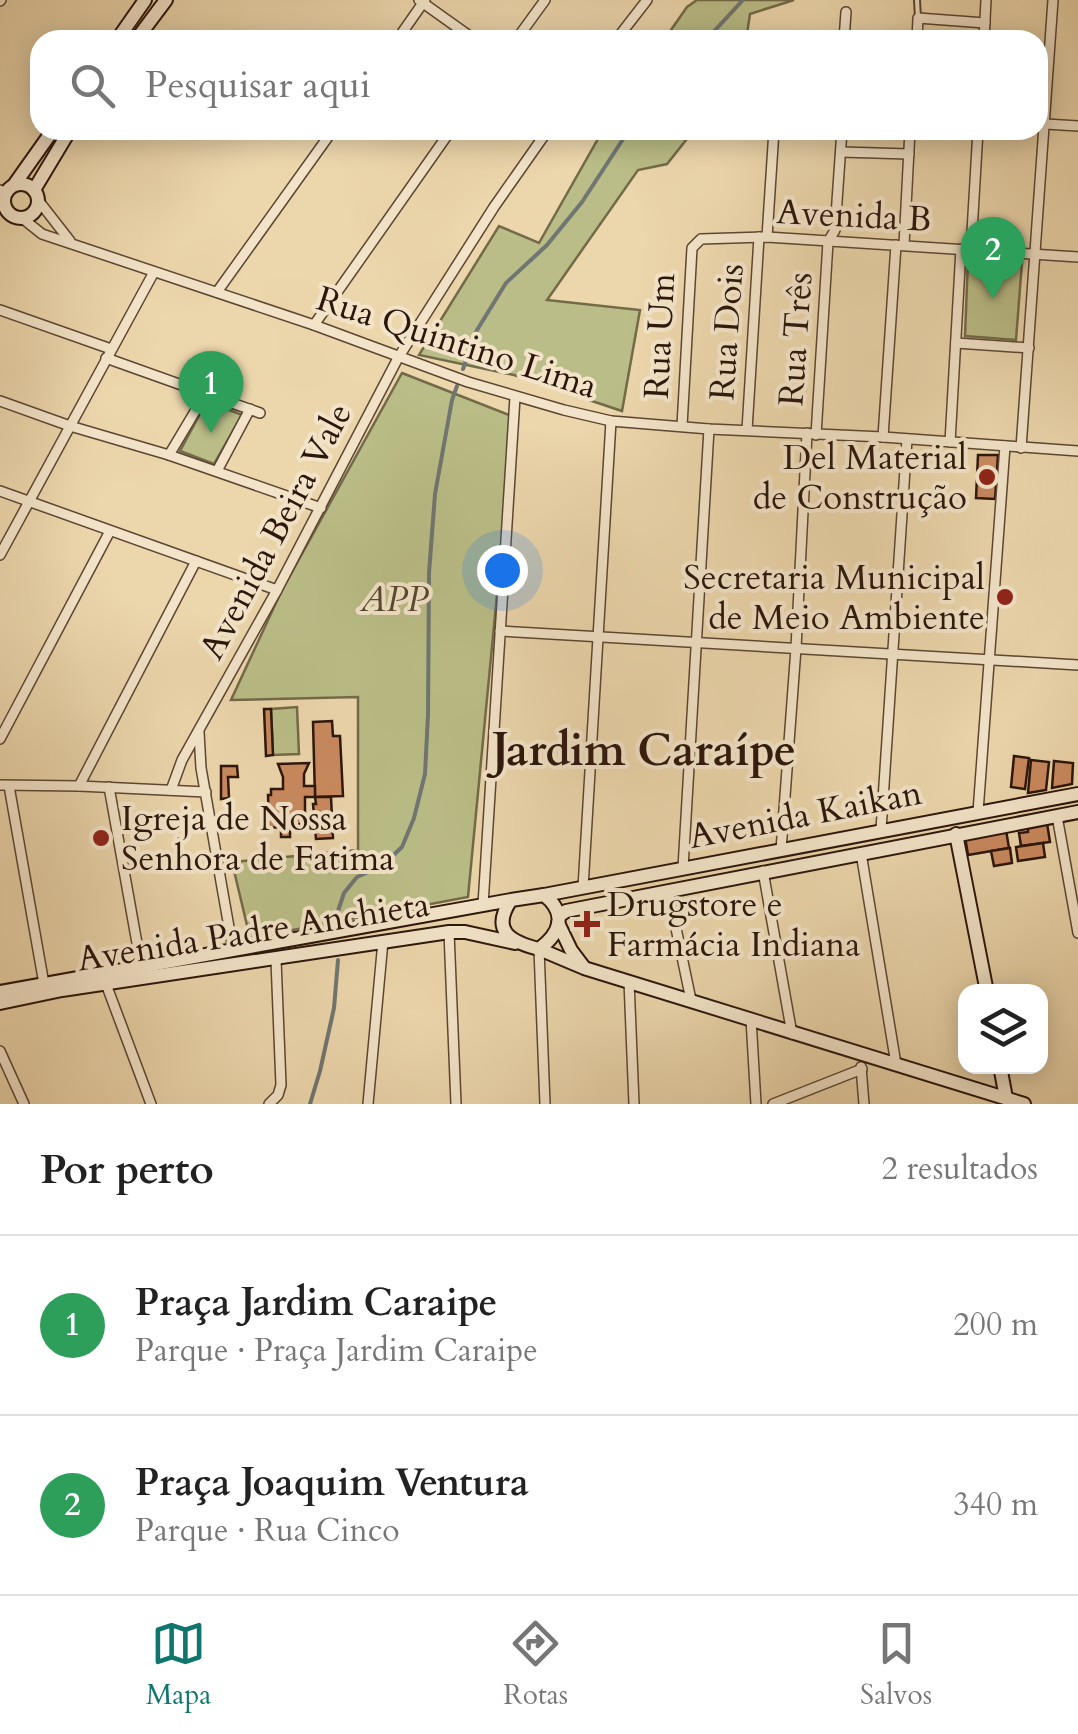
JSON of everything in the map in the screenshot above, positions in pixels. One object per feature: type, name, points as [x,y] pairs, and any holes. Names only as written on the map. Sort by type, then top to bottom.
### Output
[{"type":"street","points":[[124,30],[145,0]]},
{"type":"street","points":[[144,30],[166,0]]},
{"type":"street","points":[[523,30],[545,0]]},
{"type":"street","points":[[624,30],[647,0]]},
{"type":"street","points":[[985,30],[986,0]]},
{"type":"street","points":[[1048,33],[1053,0]]},
{"type":"street","points":[[403,30],[422,1],[461,30]]},
{"type":"street","points":[[845,30],[846,12]]},
{"type":"street","points":[[917,30],[918,18],[985,22]]},
{"type":"street","points":[[1048,124],[1078,126]]},
{"type":"street","points":[[16,216],[5,207],[5,193],[45,140]]},
{"type":"street","points":[[0,227],[16,216],[34,212],[36,195],[65,140]]},
{"type":"street","points":[[217,292],[325,140]]},
{"type":"street","points":[[314,325],[445,140]]},
{"type":"street","name":"Avenida Beira Vale","points":[[171,790],[182,760],[277,590],[398,358],[494,206],[541,140]]},
{"type":"street","name":"Rua Dois","points":[[747,430],[773,140]]},
{"type":"street","name":"Rua Três","points":[[781,850],[828,242],[835,230],[842,140]]},
{"type":"street","points":[[883,437],[909,140]]},
{"type":"street","points":[[950,442],[977,140]]},
{"type":"street","points":[[1022,448],[1045,140]]},
{"type":"street","points":[[842,152],[908,154]]},
{"type":"street","points":[[5,193],[28,185],[70,241]]},
{"type":"street","name":"Rua Quintino Lima","points":[[16,216],[42,234],[314,325],[398,358],[516,396],[611,420],[1078,452]]},
{"type":"street","name":"Avenida B","points":[[692,248],[702,239],[763,237],[1078,258]]},
{"type":"street","name":"Rua Um","points":[[682,426],[692,248]]},
{"type":"street","points":[[0,555],[154,272]]},
{"type":"street","points":[[0,310],[254,411],[217,471]]},
{"type":"street","points":[[956,343],[1029,348]]},
{"type":"street","points":[[170,455],[206,393]]},
{"type":"street","points":[[483,905],[516,396]]},
{"type":"street","points":[[0,401],[321,508]]},
{"type":"street","points":[[582,888],[611,420]]},
{"type":"street","points":[[683,868],[708,429]]},
{"type":"street","points":[[881,830],[906,439]]},
{"type":"street","points":[[978,812],[1005,446]]},
{"type":"street","points":[[0,491],[277,590]]},
{"type":"street","points":[[0,739],[110,531]]},
{"type":"street","points":[[79,786],[196,562]]},
{"type":"street","points":[[500,632],[1078,665]]},
{"type":"street","points":[[200,729],[200,760],[233,950]]},
{"type":"street","points":[[44,984],[4,786],[206,792]]},
{"type":"street","points":[[109,787],[142,972]]},
{"type":"street","name":"Avenida Kaikan","points":[[544,895],[1078,794]]},
{"type":"street","name":"Avenida Kaikan","points":[[558,920],[566,911],[1078,812]]},
{"type":"street","points":[[952,816],[984,984]]},
{"type":"street","points":[[1057,816],[1078,934]]},
{"type":"street","points":[[861,853],[896,1064]]},
{"type":"street","points":[[762,871],[792,1034]]},
{"type":"street","points":[[668,890],[691,1000]]},
{"type":"street","points":[[544,895],[555,905],[571,950],[584,968]]},
{"type":"street","name":"Avenida Padre Anchieta","points":[[0,1002],[106,984],[233,950],[544,895]]},
{"type":"street","points":[[511,900],[503,921],[515,943]]},
{"type":"street","points":[[545,1104],[539,949],[553,937],[558,920]]},
{"type":"street","points":[[449,932],[456,1104]]},
{"type":"street","name":"Avenida Padre Anchieta","points":[[0,992],[142,972],[276,960],[383,941],[465,932],[539,949],[584,968],[896,1064],[982,1097],[1024,1104]]},
{"type":"street","points":[[368,1104],[383,941]]},
{"type":"street","points":[[269,1104],[278,1095],[281,1076],[276,960]]},
{"type":"street","points":[[629,981],[634,1104]]},
{"type":"street","points":[[106,984],[151,1104]]},
{"type":"street","points":[[751,1019],[756,1104]]},
{"type":"street","points":[[0,1050],[24,1104]]},
{"type":"street","points":[[859,1054],[864,1104]]},
{"type":"street","points":[[774,1104],[862,1069]]},
{"type":"street","points":[[1002,1074],[1006,1098]]},
{"type":"lane","points":[[918,0],[918,18]]},
{"type":"green space","points":[[697,0],[794,0],[750,14],[748,30],[671,30]]},
{"type":"green space","points":[[597,140],[686,140],[667,164],[638,170],[547,300],[640,310],[622,411],[514,375],[419,355],[499,226],[539,243]]},
{"type":"green space","points":[[968,259],[1022,262],[1016,340],[965,336]]},
{"type":"green space","name":"APP","points":[[402,373],[514,417],[468,897],[250,938],[232,862],[358,850],[358,697],[231,700],[282,590]]},
{"type":"green space","points":[[207,401],[242,415],[214,464],[180,451]]},
{"type":"green space","points":[[297,707],[299,754],[273,755],[271,709]]},
{"type":"building","name":"Del Material de Construção","points":[[978,455],[998,455],[995,499],[976,498]]},
{"type":"building","points":[[264,709],[271,709],[273,755],[266,756]]},
{"type":"building","points":[[332,721],[333,736],[340,736],[343,796],[315,797],[313,722]]},
{"type":"building","points":[[1014,756],[1029,758],[1025,789],[1011,787]]},
{"type":"building","points":[[1031,760],[1049,762],[1046,790],[1028,793]]},
{"type":"building","points":[[1054,761],[1073,763],[1072,784],[1052,788]]},
{"type":"building","points":[[309,763],[304,786],[315,786],[315,797],[305,797],[305,821],[290,825],[290,837],[281,837],[281,827],[269,828],[268,795],[271,789],[283,789],[278,764]]},
{"type":"building","points":[[221,766],[237,766],[238,777],[228,777],[229,798],[221,799]]},
{"type":"building","points":[[315,797],[331,797],[333,838],[316,839]]},
{"type":"building","points":[[1047,823],[1050,842],[1021,846],[1019,833],[1028,832],[1028,825]]},
{"type":"building","points":[[1006,830],[1009,848],[968,855],[965,837]]},
{"type":"building","points":[[1043,843],[1045,857],[1018,861],[1016,847]]},
{"type":"building","points":[[1010,848],[1012,863],[994,866],[991,851]]},
{"type":"waterway","points":[[715,30],[743,0]]},
{"type":"waterway","points":[[463,369],[477,330],[506,283],[547,245],[582,202],[622,140]]},
{"type":"waterway","points":[[338,925],[344,893],[357,877],[382,866],[402,847],[425,774],[429,573],[435,494],[457,386]]},
{"type":"waterway","points":[[310,1104],[334,1008],[338,960]]},
{"type":"place","name":"Praça Joaquim Ventura","points":[[993,299]]},
{"type":"place","name":"Praça Jardim Caraipe","points":[[211,433]]},
{"type":"place","name":"Del Material de Construção","points":[[987,477]]},
{"type":"place","name":"Secretaria Municipal de Meio Ambiente","points":[[1005,597]]},
{"type":"place","name":"Igreja de Nossa Senhora de Fatima","points":[[101,838]]},
{"type":"place","name":"Drugstore e Farmácia Indiana","points":[[587,924]]},
{"type":"district","name":"Jardim Caraípe","points":[[644,749]]}]
